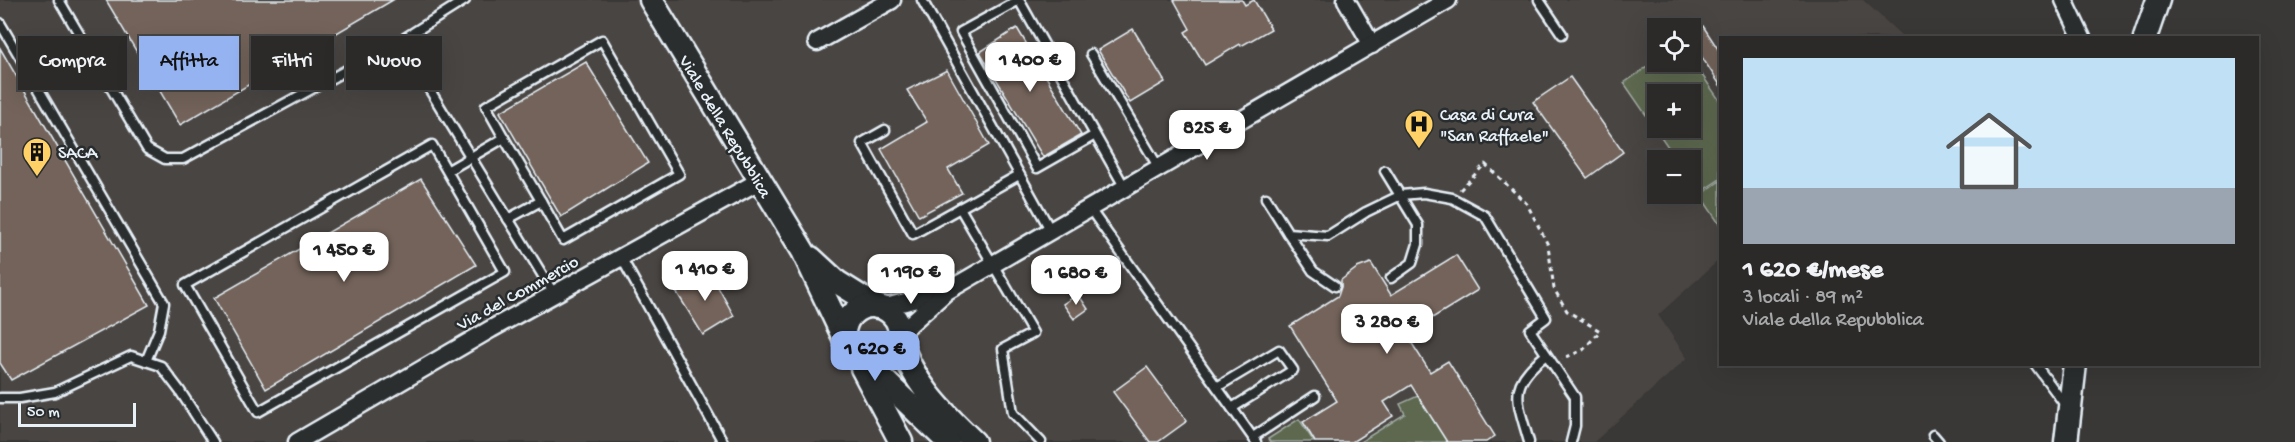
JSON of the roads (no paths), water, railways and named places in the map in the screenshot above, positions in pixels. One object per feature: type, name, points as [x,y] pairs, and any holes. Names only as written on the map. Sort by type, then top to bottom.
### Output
[{"type":"main road","name":"Viale della Repubblica","points":[[651,0],[803,251],[901,442]]},
{"type":"main road","points":[[2146,36],[2158,0]]},
{"type":"main road","name":"Viale della Repubblica","points":[[803,251],[837,282],[880,307]]},
{"type":"main road","points":[[948,442],[855,353],[847,322],[852,315],[868,307],[880,307],[893,315],[912,371],[923,387],[974,442]]},
{"type":"main road","points":[[855,353],[880,361],[888,358],[898,345],[900,335]]},
{"type":"main road","points":[[2066,442],[2075,366]]},
{"type":"street","points":[[817,42],[890,0]]},
{"type":"street","points":[[1346,0],[1372,45]]},
{"type":"street","points":[[900,335],[947,291],[1448,0]]},
{"type":"street","points":[[2064,0],[2081,36]]},
{"type":"street","name":"Via del Commercio","points":[[297,442],[554,294],[759,181]]},
{"type":"street","points":[[880,307],[947,291]]},
{"type":"lane","points":[[59,0],[147,149],[165,159],[183,159],[346,70]]},
{"type":"lane","points":[[406,36],[465,0]]},
{"type":"lane","points":[[922,0],[1051,231]]},
{"type":"lane","points":[[1095,135],[1037,168],[961,32],[1019,0],[1125,188]]},
{"type":"lane","points":[[1539,0],[1562,34]]},
{"type":"lane","points":[[0,23],[164,303],[159,330],[146,361]]},
{"type":"lane","points":[[602,40],[679,174],[563,240],[540,201],[486,106],[602,40]]},
{"type":"lane","points":[[1091,54],[1159,169]]},
{"type":"lane","points":[[430,90],[554,294]]},
{"type":"lane","points":[[885,130],[862,142],[913,234],[1019,175]]},
{"type":"lane","points":[[447,171],[504,138]]},
{"type":"lane","points":[[432,145],[447,171],[505,272],[258,412],[185,285],[432,145]]},
{"type":"lane","points":[[1385,171],[1418,225],[1418,244],[1412,263],[1391,278]]},
{"type":"lane","points":[[1288,233],[1328,236],[1366,212],[1401,195],[1424,193],[1452,198],[1485,216],[1546,318],[1530,330],[1575,397],[1575,426],[1571,442]]},
{"type":"lane","points":[[1266,198],[1313,271],[1335,286]]},
{"type":"lane","points":[[508,219],[540,201]]},
{"type":"lane","points":[[960,208],[1033,333],[1003,349],[1013,413],[1041,442]]},
{"type":"lane","points":[[1090,209],[1254,440],[1315,396]]},
{"type":"lane","points":[[621,257],[723,442]]},
{"type":"lane","points":[[1217,387],[1279,350],[1293,370],[1232,408]]},
{"type":"lane","points":[[1529,442],[1520,410],[1518,391],[1523,376],[1546,355]]},
{"type":"lane","points":[[0,398],[20,398],[55,392],[131,356],[161,366],[213,442]]},
{"type":"lane","points":[[2036,366],[2070,411]]},
{"type":"place","name":"Casa di Cura \"San Raffaele\"","points":[[1419,150]]},
{"type":"place","name":"SACA","points":[[37,178]]}]
